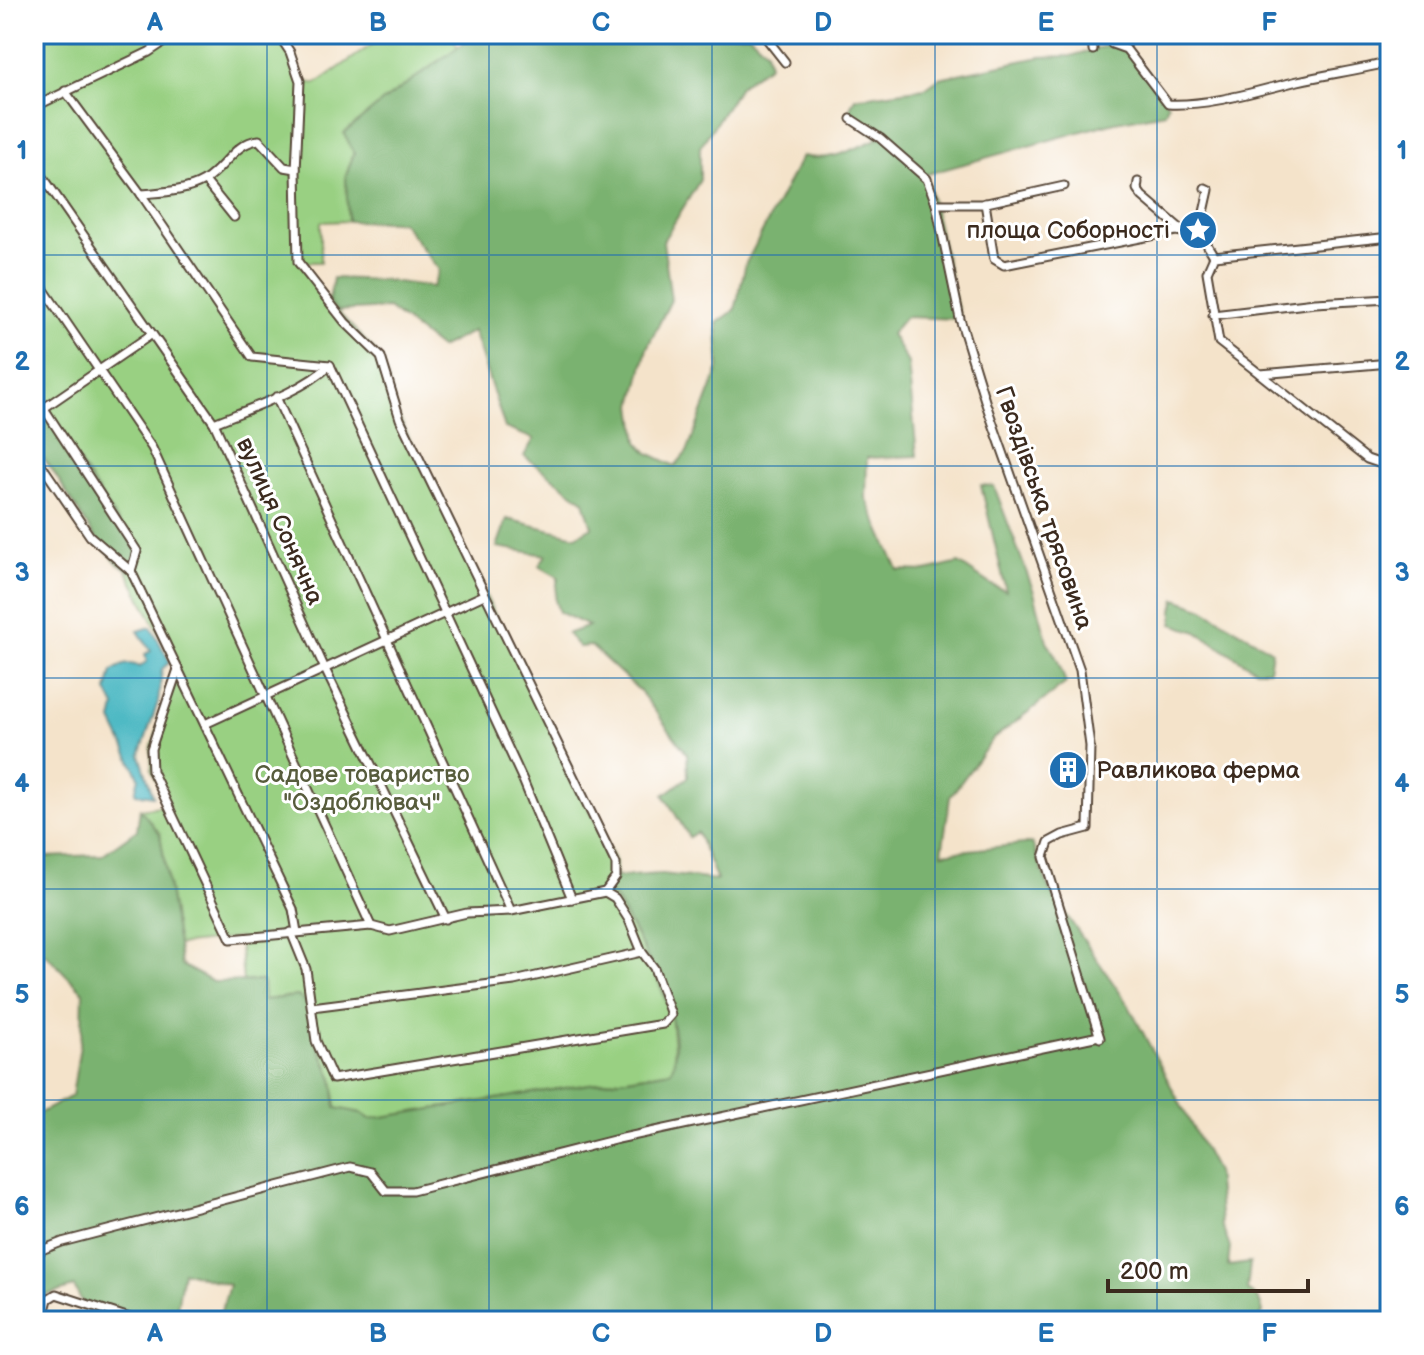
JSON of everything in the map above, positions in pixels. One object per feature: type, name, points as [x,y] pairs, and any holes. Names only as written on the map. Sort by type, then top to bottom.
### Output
[{"type":"street","points":[[34,44],[40,34]]},
{"type":"street","points":[[34,107],[149,52],[176,34]]},
{"type":"street","points":[[178,669],[151,749],[152,771],[231,939],[371,926],[390,931],[467,913],[511,911],[605,892],[616,877],[616,864],[400,419],[381,357],[345,322],[298,262],[296,169],[300,81],[290,52],[278,34]]},
{"type":"street","points":[[763,34],[785,62]]},
{"type":"street","points":[[1092,34],[1093,50]]},
{"type":"street","points":[[1112,44],[1126,49],[1168,104],[1187,105],[1240,97],[1390,62]]},
{"type":"street","points":[[65,91],[141,194],[252,357],[330,365]]},
{"type":"street","name":"Гвоздівська трясовина","points":[[34,1253],[62,1242],[350,1167],[371,1172],[386,1191],[412,1191],[618,1139],[1100,1038],[1044,857],[1049,842],[1088,828],[1090,746],[1080,670],[986,404],[960,319],[936,204],[927,179],[880,138],[851,119]]},
{"type":"street","points":[[141,194],[175,191],[205,181],[248,141],[259,140],[284,167],[296,169]]},
{"type":"street","name":"вулиця Сонячна","points":[[34,164],[214,423],[325,669],[446,919]]},
{"type":"street","points":[[205,181],[234,217]]},
{"type":"street","points":[[1138,182],[1137,189],[1142,196],[1183,231]]},
{"type":"street","points":[[936,204],[985,203],[1064,186]]},
{"type":"street","points":[[1207,189],[1201,235],[1214,257]]},
{"type":"street","points":[[985,203],[994,259],[1004,265],[1183,231],[1201,235]]},
{"type":"street","points":[[1214,257],[1390,237]]},
{"type":"street","points":[[1214,257],[1207,272],[1219,342],[1367,459],[1390,467]]},
{"type":"street","points":[[34,275],[152,448],[371,926]]},
{"type":"street","points":[[1213,315],[1315,303],[1390,299]]},
{"type":"street","points":[[44,408],[152,334]]},
{"type":"street","points":[[1260,374],[1390,363]]},
{"type":"street","points":[[214,423],[276,397],[323,372],[330,365]]},
{"type":"street","points":[[330,365],[523,780],[572,899]]},
{"type":"street","points":[[34,393],[137,551],[131,571]]},
{"type":"street","points":[[276,397],[511,911]]},
{"type":"street","points":[[34,454],[90,536],[131,571],[205,724],[293,909],[294,932],[306,969],[316,1041],[333,1079],[663,1024],[671,1015],[654,968],[642,952],[629,920],[615,898],[605,892]]},
{"type":"street","points":[[205,724],[484,595]]},
{"type":"street","points":[[312,1007],[514,981],[642,952]]},
{"type":"street","points":[[42,1321],[48,1299],[56,1294],[139,1321]]},
{"type":"green space","name":"Садове товариство \"Оздоблювач\"","points":[[40,34],[278,34],[300,80],[316,84],[387,34],[451,34],[459,49],[382,102],[354,153],[346,176],[348,221],[321,222],[321,262],[299,262],[337,311],[381,357],[400,419],[616,864],[615,898],[654,968],[671,1015],[675,1061],[671,1071],[370,1119],[361,1113],[336,1108],[333,1079],[298,996],[264,1000],[262,981],[243,981],[239,938],[178,945],[160,834],[140,809],[168,805],[152,771],[151,749],[178,669],[34,393],[34,44]]},
{"type":"green space","points":[[476,34],[749,34],[766,50],[769,65],[741,85],[700,147],[700,180],[663,241],[671,300],[647,348],[633,405],[638,442],[648,453],[675,466],[687,452],[719,368],[717,323],[735,310],[746,263],[802,156],[832,156],[879,138],[851,119],[850,108],[855,98],[925,88],[939,78],[1040,57],[1071,56],[1112,44],[1126,49],[1168,104],[1165,113],[1115,122],[924,175],[960,319],[905,317],[891,334],[908,363],[917,456],[867,458],[866,498],[898,570],[926,571],[959,563],[1006,591],[981,485],[994,486],[1034,592],[1047,641],[1066,683],[993,739],[950,797],[942,853],[1032,843],[1050,891],[1129,1006],[1216,1172],[1221,1224],[1230,1247],[1228,1266],[1250,1263],[1247,1290],[1258,1299],[1263,1313],[1257,1320],[218,1321],[229,1285],[183,1271],[175,1321],[139,1321],[83,1304],[74,1287],[34,1299],[34,1116],[72,1096],[82,1032],[83,992],[46,954],[34,957],[34,883],[45,857],[102,855],[137,830],[140,809],[160,834],[181,965],[213,982],[263,981],[264,1000],[298,996],[312,1007],[316,1041],[333,1079],[336,1108],[361,1113],[370,1119],[671,1071],[675,1051],[674,1029],[668,1006],[648,958],[615,898],[605,892],[616,877],[662,874],[717,880],[697,832],[689,837],[664,795],[688,777],[687,754],[640,691],[591,646],[579,647],[567,634],[589,626],[559,612],[555,600],[558,577],[539,566],[546,555],[497,547],[507,519],[576,536],[592,527],[584,501],[524,456],[534,439],[505,428],[473,331],[440,348],[388,308],[337,311],[329,301],[333,278],[383,280],[433,287],[439,270],[402,222],[348,221],[346,176],[354,153],[344,133]]},
{"type":"green space","points":[[34,393],[137,551],[131,571],[118,564],[92,533],[34,447]]},
{"type":"green space","points":[[1176,599],[1202,608],[1272,651],[1269,670],[1256,670],[1197,632],[1173,624]]},
{"type":"water","points":[[151,627],[170,662],[162,669],[158,702],[140,755],[153,796],[135,793],[139,777],[112,721],[115,707],[107,691],[112,671],[126,664],[140,667],[147,661],[145,654],[151,651],[138,631]]},
{"type":"place","name":"площа Соборності","points":[[1198,230]]},
{"type":"place","name":"Равликова ферма","points":[[1068,770]]}]
